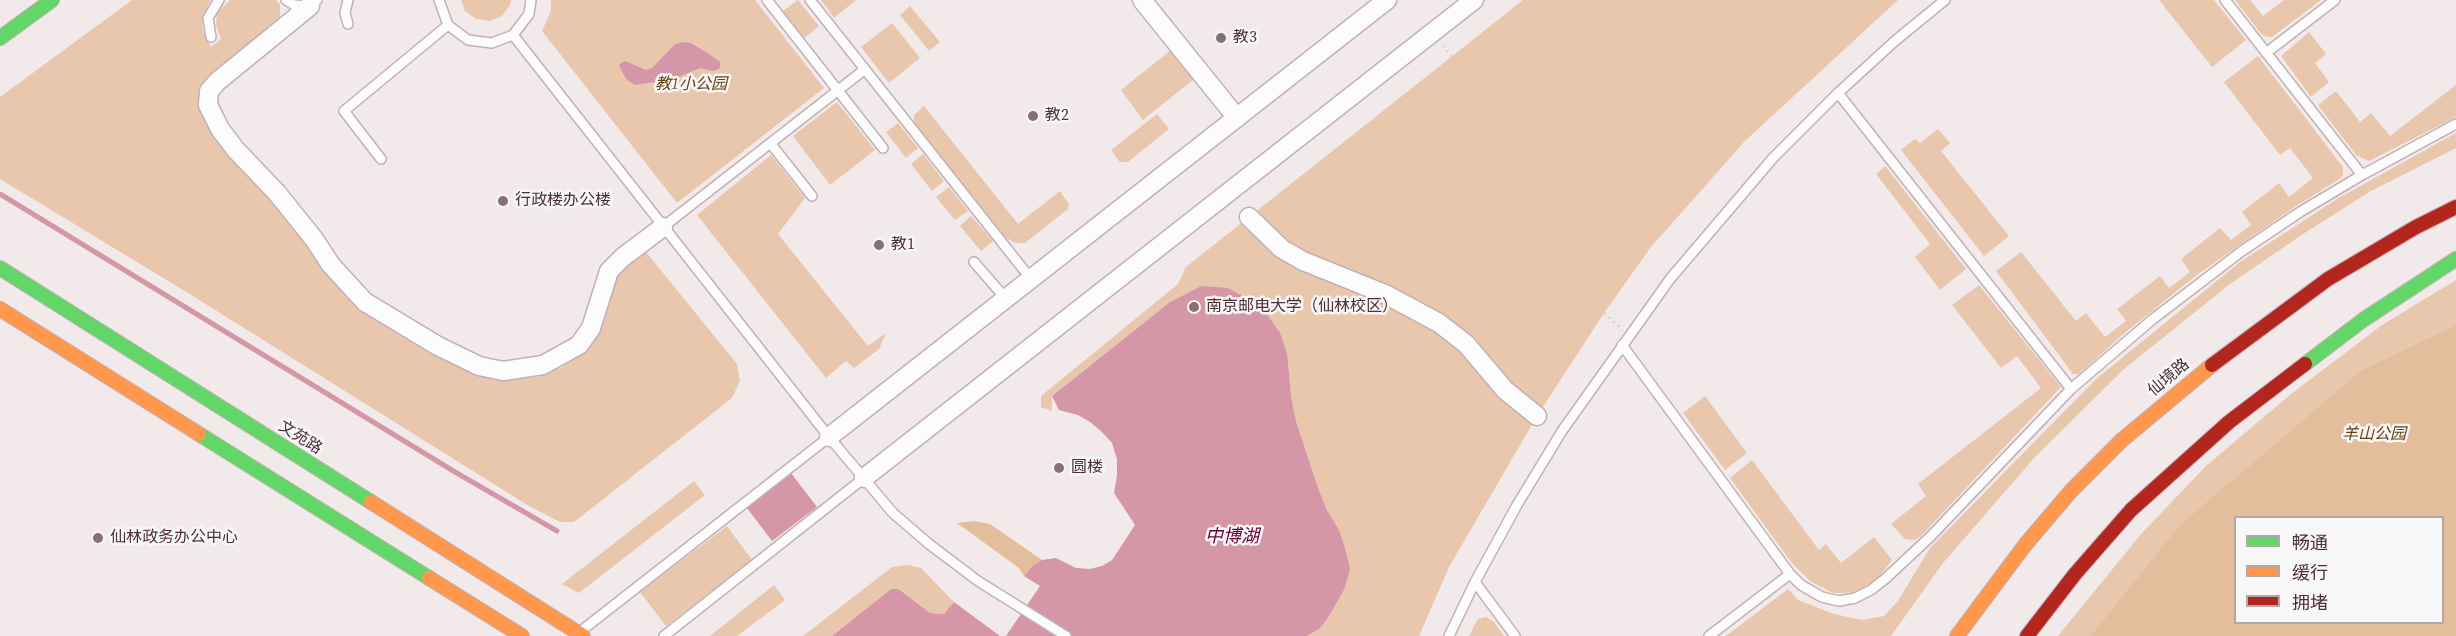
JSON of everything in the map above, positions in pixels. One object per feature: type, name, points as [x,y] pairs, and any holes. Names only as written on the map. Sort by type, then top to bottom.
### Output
[{"type":"main road","points":[[0,38],[52,0]]},
{"type":"main road","name":"仙境路","points":[[1957,636],[2025,545],[2071,491],[2122,440],[2180,390],[2238,344],[2328,279],[2416,227],[2456,207]]},
{"type":"main road","points":[[2027,636],[2075,574],[2131,510],[2229,422],[2363,320],[2456,259]]},
{"type":"main road","name":"文苑路","points":[[0,268],[580,635]]},
{"type":"main road","points":[[0,309],[522,636]]},
{"type":"street","points":[[1142,0],[1237,118]]},
{"type":"street","points":[[864,478],[1474,0]]},
{"type":"street","points":[[829,437],[1237,118],[1382,1]]},
{"type":"street","points":[[314,3],[218,81],[209,91],[208,105],[220,129],[236,150],[277,193],[314,239],[331,265],[365,302],[438,346],[479,366],[503,371],[543,365],[579,345],[591,328],[609,271],[623,256],[663,227]]},
{"type":"street","points":[[1249,217],[1282,249],[1303,261],[1385,294],[1439,323],[1466,344],[1505,390],[1537,416]]},
{"type":"lane","points":[[211,37],[208,18],[219,0]]},
{"type":"lane","points":[[286,0],[294,6],[314,3]]},
{"type":"lane","points":[[348,0],[345,13],[348,24]]},
{"type":"lane","points":[[439,0],[448,26],[468,40],[492,43],[513,35],[529,14],[531,0]]},
{"type":"lane","points":[[767,0],[883,148]]},
{"type":"lane","points":[[810,0],[1031,279]]},
{"type":"lane","points":[[1449,636],[1475,582],[1517,505],[1557,440],[1670,279],[1773,158],[1838,93],[1896,40],[1945,0]]},
{"type":"lane","points":[[2225,0],[2362,175]]},
{"type":"lane","points":[[2266,52],[2335,0]]},
{"type":"lane","points":[[381,159],[344,111],[448,26]]},
{"type":"lane","points":[[513,35],[829,437],[894,513],[929,544],[978,581],[1066,636]]},
{"type":"lane","points":[[663,227],[864,70]]},
{"type":"lane","points":[[1838,93],[2071,389]]},
{"type":"lane","points":[[1622,345],[1790,574],[1822,597],[1839,601],[1855,598],[1871,590],[1930,537],[2071,389],[2153,319],[2300,212],[2456,124]]},
{"type":"lane","points":[[771,144],[812,196]]},
{"type":"lane","points":[[974,262],[1006,299]]},
{"type":"lane","points":[[580,635],[829,437]]},
{"type":"lane","points":[[664,636],[864,478]]},
{"type":"lane","points":[[1709,636],[1790,574]]},
{"type":"lane","points":[[1475,582],[1515,636]]},
{"type":"path","points":[[1439,323],[1461,276],[1470,243],[1485,208],[1530,162],[1559,149],[1577,134],[1594,116],[1610,90],[1672,29],[1685,0]]},
{"type":"path","points":[[1743,0],[1767,22],[1803,32],[1821,42],[1834,58]]},
{"type":"path","points":[[1432,33],[1475,85],[1489,92],[1510,94],[1563,82],[1586,83],[1610,90],[1698,151],[1718,172]]},
{"type":"path","points":[[1533,88],[1539,117],[1570,165],[1578,185],[1584,238],[1596,293],[1604,312],[1629,335]]},
{"type":"green space","points":[[132,0],[211,0],[202,16],[203,31],[211,47],[221,39],[216,24],[217,13],[230,0],[276,0],[280,5],[280,17],[273,25],[202,92],[249,173],[359,306],[391,329],[433,351],[505,378],[537,377],[563,367],[589,347],[611,281],[637,256],[646,252],[737,364],[740,381],[732,398],[574,522],[560,522],[529,506],[188,293],[0,179],[0,97]]},
{"type":"green space","points":[[461,0],[511,0],[502,16],[490,21],[476,19],[465,11]]},
{"type":"green space","name":"教1小公园","points":[[551,0],[755,0],[824,88],[677,203],[542,31],[551,11]]},
{"type":"green space","points":[[798,0],[819,26],[804,38],[783,11]]},
{"type":"green space","points":[[821,0],[856,0],[834,18]]},
{"type":"green space","points":[[1523,0],[1898,0],[1745,141],[1651,247],[1604,313],[1537,416],[1449,567],[1419,636],[1307,636],[1319,629],[1328,618],[1344,590],[1339,530],[1318,488],[1296,421],[1291,396],[1201,286],[1170,302],[1052,396],[1052,411],[1041,407],[1041,396],[1178,284],[1186,267]]},
{"type":"green space","points":[[2159,0],[2214,0],[2246,40],[2212,67]]},
{"type":"green space","points":[[2235,0],[2250,0],[2263,16],[2284,0],[2321,0],[2272,37],[2268,37],[2262,35]]},
{"type":"green space","points":[[910,6],[940,42],[929,51],[900,15]]},
{"type":"green space","points":[[892,23],[920,58],[889,83],[861,47]]},
{"type":"green space","points":[[2309,32],[2326,54],[2315,63],[2329,82],[2311,97],[2281,56]]},
{"type":"green space","points":[[1171,50],[1194,79],[1143,120],[1121,90]]},
{"type":"green space","points":[[2258,56],[2343,167],[2343,175],[2198,274],[2127,331],[2079,374],[2073,374],[1996,271],[2021,252],[2076,321],[2086,313],[2105,337],[2126,321],[2117,309],[2160,276],[2169,288],[2190,272],[2181,259],[2220,228],[2231,240],[2251,225],[2242,212],[2279,183],[2289,197],[2313,178],[2290,148],[2280,155],[2224,82]]},
{"type":"green space","points":[[2456,85],[2456,117],[2369,161],[2356,155],[2318,105],[2336,91],[2360,122],[2371,113],[2390,136]]},
{"type":"green space","points":[[837,102],[875,150],[830,185],[793,136]]},
{"type":"green space","points":[[924,106],[1018,224],[1060,191],[1069,204],[1068,209],[1025,243],[1015,243],[1005,237],[914,123],[914,115]]},
{"type":"green space","points":[[1157,114],[1169,129],[1128,162],[1120,162],[1111,150]]},
{"type":"green space","points":[[898,123],[918,148],[906,158],[886,132]]},
{"type":"green space","points":[[1938,129],[1950,143],[1941,151],[2009,236],[1984,256],[1901,150],[1915,139],[1920,143]]},
{"type":"green space","points":[[2456,133],[2456,148],[2371,191],[2303,234],[2230,284],[2124,369],[2036,456],[1943,563],[1891,636],[1726,636],[1788,589],[1798,600],[1834,614],[1862,620],[1884,616],[1898,601],[1930,548],[2096,379],[2240,262],[2337,199]]},
{"type":"green space","points":[[923,154],[944,181],[932,191],[911,164]]},
{"type":"green space","points":[[771,155],[805,198],[778,234],[868,346],[886,333],[879,349],[854,368],[846,361],[826,378],[697,215]]},
{"type":"green space","points":[[1885,166],[1966,269],[1940,290],[1915,257],[1930,244],[1876,174]]},
{"type":"green space","points":[[949,187],[968,211],[955,220],[936,197]]},
{"type":"green space","points":[[971,216],[993,241],[981,251],[960,226]]},
{"type":"green space","name":"羊山公园","points":[[2456,280],[2456,636],[2058,636],[2142,533],[2206,466],[2291,394],[2382,325]]},
{"type":"green space","points":[[1979,285],[2061,387],[1921,536],[1914,540],[1905,539],[1891,524],[1926,496],[1918,484],[2041,388],[2017,356],[2001,368],[1952,305]]},
{"type":"green space","name":"羊山公园","points":[[2456,325],[2456,636],[2091,636],[2180,525],[2361,371]]},
{"type":"green space","points":[[1705,396],[1747,453],[1725,470],[1683,413]]},
{"type":"green space","points":[[1752,460],[1819,550],[1826,544],[1841,563],[1874,537],[1892,560],[1876,581],[1861,590],[1833,593],[1810,581],[1791,562],[1730,478]]},
{"type":"green space","points":[[694,481],[705,495],[579,593],[562,584]]},
{"type":"green space","points":[[974,521],[990,524],[1042,560],[1033,565],[1024,576],[1019,568],[957,523]]},
{"type":"green space","points":[[727,526],[752,560],[666,626],[640,592]]},
{"type":"green space","points":[[908,565],[921,568],[954,602],[945,614],[930,613],[900,589],[891,589],[832,636],[803,636],[892,567]]},
{"type":"green space","points":[[774,585],[785,600],[737,636],[710,636]]},
{"type":"green space","points":[[1486,617],[1494,622],[1504,636],[1469,636],[1478,619]]},
{"type":"water","points":[[691,43],[709,54],[720,62],[720,68],[714,71],[700,68],[674,79],[635,85],[627,80],[621,70],[619,64],[625,61],[646,70],[652,68],[675,44]]},
{"type":"water","name":"中博湖","points":[[1201,286],[1228,288],[1248,299],[1266,313],[1280,333],[1287,353],[1296,421],[1318,488],[1339,530],[1345,548],[1350,569],[1344,590],[1328,618],[1319,629],[1307,636],[1006,636],[1040,586],[1024,576],[1033,565],[1042,560],[1056,558],[1076,568],[1090,569],[1102,566],[1112,560],[1135,525],[1114,493],[1117,459],[1112,443],[1090,422],[1078,415],[1059,410],[1052,396],[1170,302]]},
{"type":"water","points":[[791,473],[817,507],[772,541],[747,508]]},
{"type":"water","points":[[891,589],[899,589],[930,613],[944,614],[954,602],[1000,636],[832,636]]},
{"type":"waterway","points":[[0,194],[455,472],[557,531]]},
{"type":"traffic: fast","points":[[0,38],[52,0]]},
{"type":"traffic: fast","points":[[2305,364],[2363,320],[2456,259]]},
{"type":"traffic: fast","points":[[0,268],[371,502]]},
{"type":"traffic: fast","points":[[199,434],[429,578]]},
{"type":"traffic: slow","points":[[0,309],[199,434]]},
{"type":"traffic: slow","points":[[1957,636],[2025,545],[2071,491],[2122,440],[2212,365]]},
{"type":"traffic: slow","points":[[371,502],[583,636]]},
{"type":"traffic: slow","points":[[429,578],[522,636]]},
{"type":"traffic: jam","points":[[2212,365],[2328,279],[2416,227],[2456,207]]},
{"type":"traffic: jam","points":[[2027,636],[2075,574],[2131,510],[2229,422],[2305,364]]},
{"type":"place","name":"教3","points":[[1221,38]]},
{"type":"place","name":"教2","points":[[1033,116]]},
{"type":"place","name":"行政楼办公楼","points":[[503,201]]},
{"type":"place","name":"教1","points":[[879,245]]},
{"type":"place","name":"南京邮电大学（仙林校区）","points":[[1194,307]]},
{"type":"place","name":"圆楼","points":[[1059,468]]},
{"type":"place","name":"仙林政务办公中心","points":[[98,538]]}]
